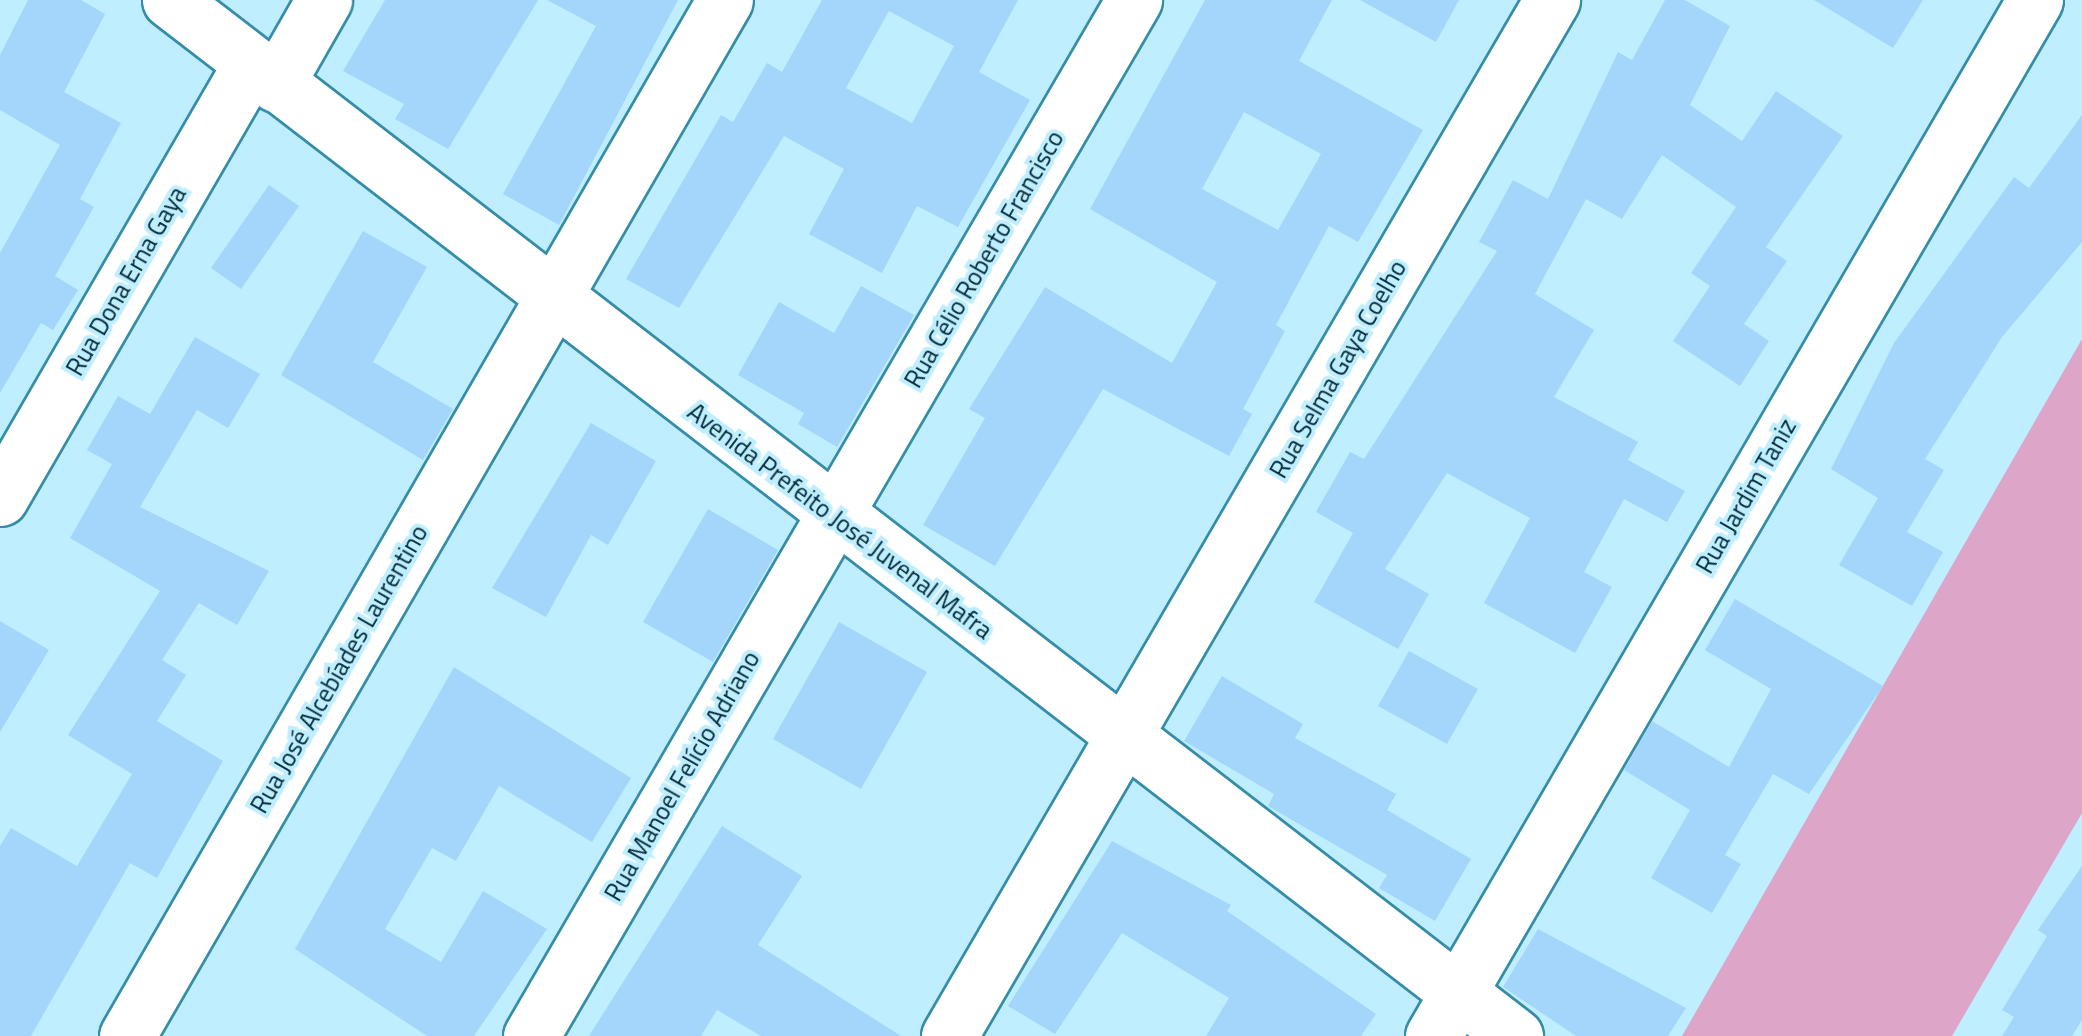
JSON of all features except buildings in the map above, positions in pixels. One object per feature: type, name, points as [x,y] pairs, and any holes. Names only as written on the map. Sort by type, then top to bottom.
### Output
[{"type":"street","name":"Avenida Prefeito José Juvenal Mafra","points":[[170,0],[551,302],[1123,737],[1445,1014],[1515,1036]]},
{"type":"street","name":"Rua Dona Erna Gaya","points":[[0,498],[263,74],[324,0]]},
{"type":"street","name":"Rua José Alcebíades Laurentino","points":[[127,1036],[725,0]]},
{"type":"street","name":"Rua Célio Roberto Francisco","points":[[834,517],[1134,0]]},
{"type":"street","name":"Rua Selma Gaya Coelho","points":[[949,1036],[1552,0]]},
{"type":"street","name":"Rua Jardim Taniz","points":[[1445,1014],[2035,0]]},
{"type":"street","name":"Rua Manoel Felício Adriano","points":[[531,1036],[834,517]]},
{"type":"shaded area","points":[[2082,339],[2082,813],[1952,1036],[1682,1036]]}]
